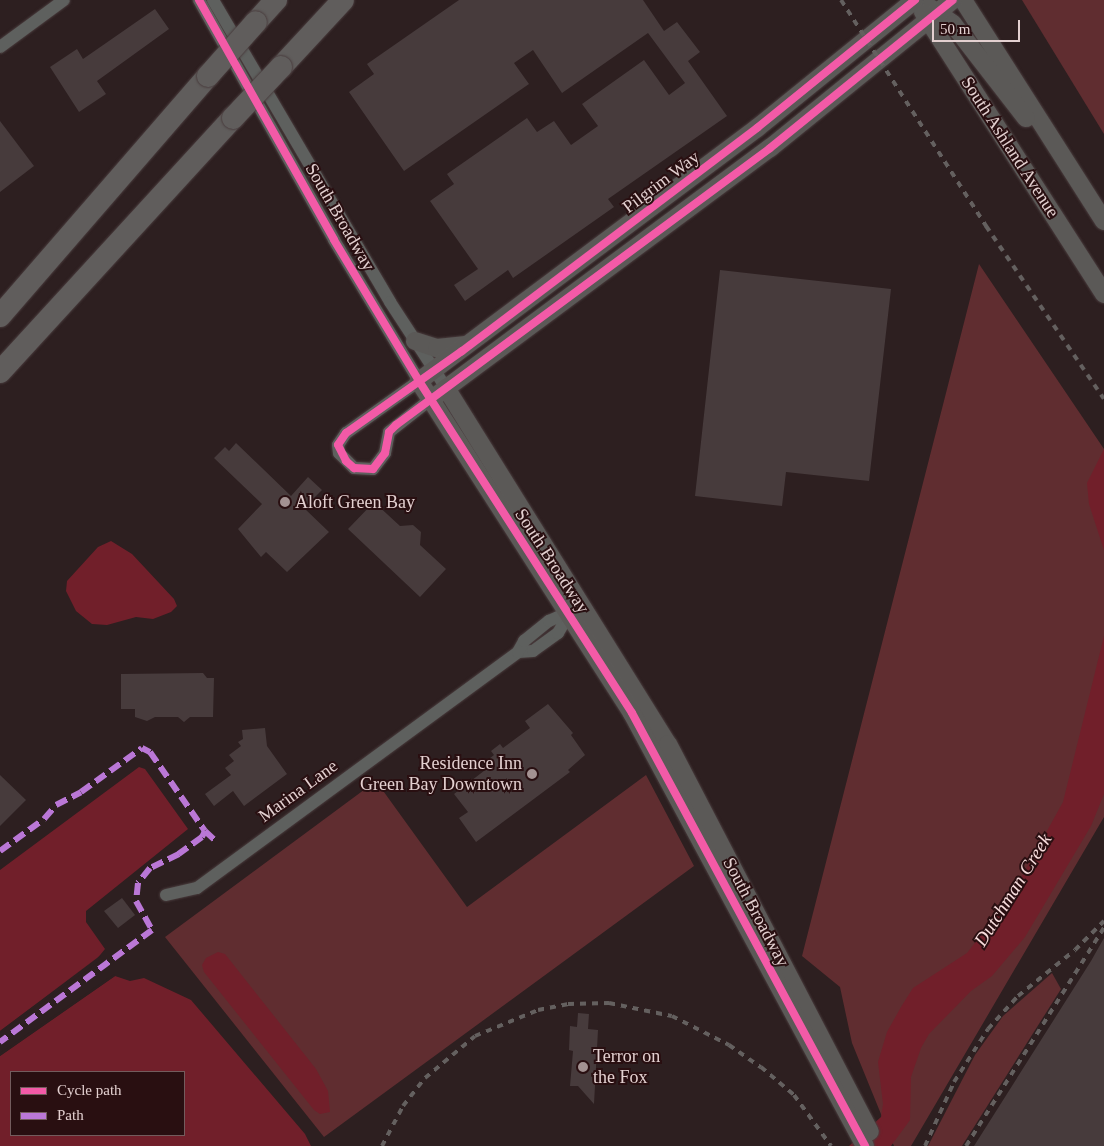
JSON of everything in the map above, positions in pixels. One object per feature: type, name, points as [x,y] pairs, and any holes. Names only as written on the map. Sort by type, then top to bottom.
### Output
[{"type":"highway","points":[[0,316],[276,0]]},
{"type":"highway","points":[[0,372],[343,0]]},
{"type":"street","points":[[0,47],[64,0]]},
{"type":"street","name":"South Broadway","points":[[199,0],[329,231],[419,381],[668,744],[842,1074],[864,1136],[877,1146]]},
{"type":"street","name":"South Broadway","points":[[212,0],[415,341],[446,388],[576,610]]},
{"type":"street","name":"Pilgrim Way","points":[[419,381],[761,125],[915,0]]},
{"type":"street","name":"South Ashland Avenue","points":[[915,0],[934,16],[1104,294]]},
{"type":"street","name":"Pilgrim Way","points":[[431,400],[770,148],[953,0]]},
{"type":"street","points":[[963,0],[1104,221]]},
{"type":"street","points":[[934,16],[953,24],[1037,132],[1061,154]]},
{"type":"street","points":[[415,341],[437,348],[467,344]]},
{"type":"street","points":[[419,381],[346,433],[338,446],[339,453],[354,468],[373,469],[385,453],[389,432],[431,400]]},
{"type":"street","name":"Marina Lane","points":[[166,895],[197,888],[518,652],[533,651],[558,633],[576,610]]},
{"type":"shaded area","points":[[1022,0],[1104,0],[1104,134]]},
{"type":"shaded area","points":[[979,264],[1104,449],[1104,817],[911,1146],[894,1146],[852,1043],[840,987],[802,956]]},
{"type":"shaded area","points":[[1104,449],[1104,550],[1089,504],[1087,483]]},
{"type":"shaded area","points":[[111,541],[132,554],[174,599],[177,606],[171,612],[153,619],[136,617],[107,625],[92,624],[76,611],[66,591],[67,581],[98,547]]},
{"type":"shaded area","points":[[1104,636],[1104,794],[1091,826],[1025,937],[992,976],[971,991],[929,1034],[921,1048],[911,1077],[910,1120],[891,1146],[849,1146],[881,1117],[883,1104],[878,1062],[887,1032],[901,1007],[913,988],[967,953],[1011,896],[1063,802]]},
{"type":"shaded area","points":[[139,767],[145,769],[188,829],[86,911],[86,922],[105,949],[96,960],[0,1031],[0,870]]},
{"type":"shaded area","points":[[646,775],[694,866],[324,1137],[165,937],[376,781],[467,907]]},
{"type":"shaded area","points":[[218,952],[225,954],[316,1069],[328,1091],[330,1112],[320,1114],[314,1110],[204,972],[202,965],[206,958]]},
{"type":"shaded area","points":[[1052,973],[1061,989],[962,1146],[928,1146],[975,1055],[1003,1016]]},
{"type":"shaded area","points":[[115,976],[130,981],[144,978],[191,1000],[305,1134],[311,1146],[0,1146],[0,1056]]},
{"type":"pier","points":[[101,955],[98,962],[0,1033],[0,1031]]},
{"type":"pier","points":[[114,974],[115,976],[0,1056],[0,1053]]},
{"type":"building","points":[[459,0],[643,0],[664,31],[677,22],[700,52],[688,61],[727,116],[608,199],[614,207],[513,278],[508,270],[465,301],[454,285],[478,269],[430,201],[454,184],[447,174],[527,118],[537,132],[554,121],[571,145],[598,126],[582,104],[644,60],[669,95],[685,83],[648,33],[562,93],[533,50],[514,63],[529,84],[404,171],[349,92],[374,74],[367,64]]},
{"type":"building","points":[[155,9],[169,29],[97,81],[106,94],[79,112],[50,67],[77,49],[83,59]]},
{"type":"building","points":[[0,121],[34,166],[0,192]]},
{"type":"building","points":[[720,270],[891,289],[869,481],[786,472],[782,506],[695,496]]},
{"type":"building","name":"Aloft Green Bay","points":[[236,443],[291,496],[308,477],[322,490],[304,508],[329,532],[287,572],[266,552],[261,557],[238,529],[262,504],[214,458],[225,447],[229,451]]},
{"type":"building","points":[[374,502],[400,526],[413,525],[421,532],[420,545],[446,569],[420,597],[348,529]]},
{"type":"building","points":[[203,673],[207,678],[214,678],[213,717],[190,717],[184,722],[178,717],[155,717],[147,721],[135,717],[135,709],[121,709],[121,674]]},
{"type":"building","name":"Residence Inn Green Bay Downtown","points":[[548,704],[573,733],[571,735],[585,755],[568,770],[570,772],[476,842],[459,818],[468,812],[454,794],[489,767],[485,762],[494,755],[491,751],[500,744],[503,748],[530,728],[525,721]]},
{"type":"building","points":[[265,728],[267,746],[287,774],[244,806],[233,791],[214,806],[205,794],[231,775],[225,768],[234,761],[229,755],[241,746],[238,742],[243,739],[242,730]]},
{"type":"building","points":[[0,775],[26,800],[0,826]]},
{"type":"building","points":[[122,898],[135,915],[118,928],[104,911]]},
{"type":"building","points":[[1104,938],[1104,1146],[974,1146],[1091,961]]},
{"type":"building","name":"Terror on the Fox","points":[[578,1013],[589,1014],[588,1029],[598,1030],[594,1104],[578,1086],[570,1086],[573,1051],[569,1050],[570,1026],[577,1027]]},
{"type":"railway","points":[[841,0],[986,226],[1104,399]]},
{"type":"railway","points":[[925,1146],[954,1082],[988,1029],[1018,996],[1075,950],[1104,921]]},
{"type":"railway","points":[[966,1146],[1104,928]]},
{"type":"railway","points":[[382,1146],[403,1106],[425,1078],[475,1036],[538,1010],[568,1004],[609,1003],[672,1016],[729,1045],[761,1067],[794,1095],[831,1146]]},
{"type":"marked path","points":[[0,851],[44,819],[56,805],[81,792],[142,748],[150,752],[205,831],[202,837],[179,854],[150,868],[138,883],[136,901],[152,930],[0,1042]]},
{"type":"marked path","points":[[205,831],[217,842]]},
{"type":"cycle path","points":[[199,0],[334,240],[419,381],[632,713],[865,1146]]},
{"type":"cycle path","points":[[915,0],[757,128],[462,351],[346,433],[338,445],[346,461],[354,468],[373,469],[385,453],[389,432],[396,425],[770,148],[953,0]]},
{"type":"place","name":"Aloft Green Bay","points":[[285,502]]},
{"type":"place","name":"Residence Inn Green Bay Downtown","points":[[532,774]]},
{"type":"place","name":"Terror on the Fox","points":[[583,1067]]},
{"type":"water label","name":"Dutchman Creek","points":[[1013,890]]}]
